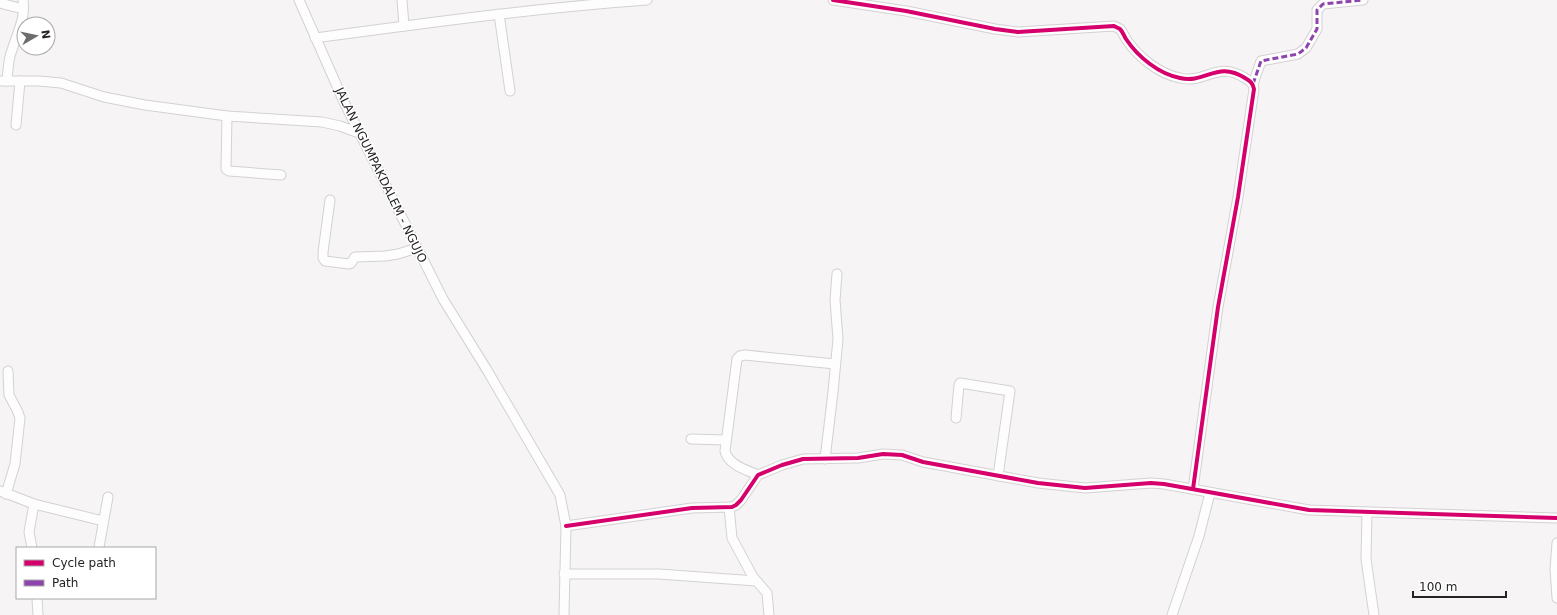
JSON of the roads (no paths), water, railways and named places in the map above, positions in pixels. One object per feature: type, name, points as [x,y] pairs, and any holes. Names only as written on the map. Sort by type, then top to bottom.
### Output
[{"type":"street","name":"JALAN NGUMPAKDALEM - NGUJO","points":[[299,0],[359,133],[443,299],[556,487],[562,505],[566,526],[564,615]]},
{"type":"street","points":[[402,0],[404,26]]},
{"type":"street","points":[[315,38],[499,14],[647,0]]},
{"type":"street","points":[[833,0],[906,11],[995,29],[1018,32],[1114,26],[1120,29],[1137,53],[1149,63],[1170,75],[1185,79],[1225,70],[1240,75],[1251,81],[1253,84]]},
{"type":"street","points":[[1193,489],[1218,306],[1239,190],[1254,89],[1253,84],[1261,61],[1298,54],[1306,48],[1317,29],[1317,10],[1323,4],[1363,0]]},
{"type":"street","points":[[0,3],[23,4],[20,27],[4,81],[61,83],[104,97],[131,102],[226,116],[322,122],[340,126],[359,133]]},
{"type":"street","points":[[499,14],[510,91]]},
{"type":"street","points":[[16,125],[20,81]]},
{"type":"street","points":[[226,116],[226,169],[228,171],[281,175]]},
{"type":"street","points":[[330,200],[323,258],[325,261],[351,264],[355,257],[385,256],[398,254],[417,248]]},
{"type":"street","points":[[825,459],[838,339],[835,300],[838,274]]},
{"type":"street","points":[[758,475],[730,461],[726,457],[726,440],[737,359],[740,356],[835,364]]},
{"type":"street","points":[[8,371],[9,395],[18,410],[20,418],[15,464],[3,492],[34,504],[103,521]]},
{"type":"street","points":[[956,418],[960,383],[1010,391],[998,476]]},
{"type":"street","points":[[691,439],[726,440]]},
{"type":"street","points":[[566,526],[692,508],[729,507],[736,505],[741,500],[758,475],[782,465],[803,459],[858,458],[891,454],[902,455],[923,462],[1038,483],[1085,488],[1151,483],[1309,510],[1557,518]]},
{"type":"street","points":[[1172,615],[1199,536],[1210,493]]},
{"type":"street","points":[[99,547],[108,497]]},
{"type":"street","points":[[32,547],[29,532],[34,504]]},
{"type":"street","points":[[729,507],[732,538],[756,581],[767,593],[769,615]]},
{"type":"street","points":[[1367,512],[1366,559],[1374,615]]},
{"type":"street","points":[[1557,543],[1557,598]]},
{"type":"street","points":[[564,574],[659,574],[756,581]]},
{"type":"street","points":[[37,599],[38,615]]}]
